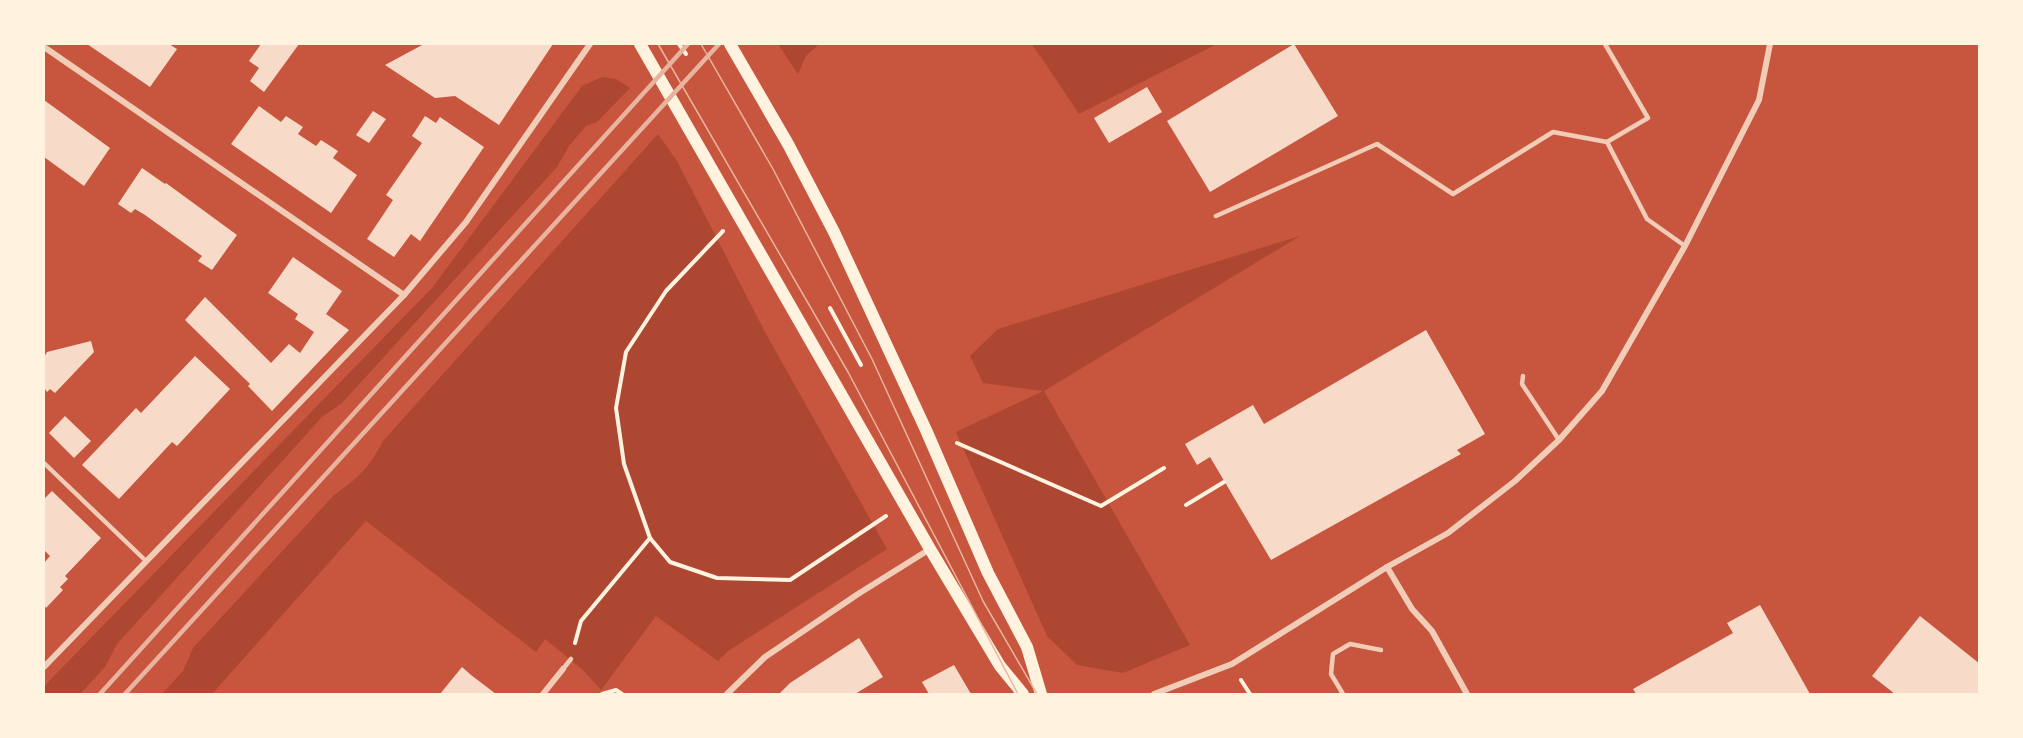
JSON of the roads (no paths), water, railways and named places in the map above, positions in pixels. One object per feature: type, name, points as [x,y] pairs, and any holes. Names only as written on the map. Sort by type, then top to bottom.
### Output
[{"type":"main road","points":[[640,44],[930,549],[1000,666],[1023,694]]},
{"type":"main road","points":[[730,44],[793,154],[834,232],[926,430],[988,573],[1027,647],[1041,694]]},
{"type":"street","points":[[44,667],[404,295],[466,222],[590,44]]},
{"type":"street","points":[[1154,694],[1232,664],[1387,567],[1448,533],[1515,481],[1559,440],[1602,391],[1685,246],[1759,100],[1770,44]]},
{"type":"street","points":[[44,47],[404,295]]},
{"type":"street","points":[[727,694],[765,657],[930,549]]},
{"type":"street","points":[[1387,567],[1412,609],[1432,631],[1467,694]]},
{"type":"street","points":[[543,694],[563,669]]},
{"type":"lane","points":[[1216,216],[1377,144],[1453,194],[1553,132],[1607,142],[1648,118],[1605,44]]},
{"type":"lane","points":[[1607,142],[1647,219],[1685,246]]},
{"type":"lane","points":[[1522,376],[1521,384],[1559,440]]},
{"type":"lane","points":[[44,463],[146,561]]},
{"type":"lane","points":[[1343,694],[1331,674],[1333,654],[1350,644],[1381,650]]},
{"type":"lane","points":[[563,669],[571,659]]},
{"type":"tram line","points":[[658,44],[848,372],[1018,694]]},
{"type":"tram line","points":[[701,44],[773,169],[872,359],[983,601],[1037,694]]},
{"type":"railway","points":[[100,694],[688,44]]},
{"type":"railway","points":[[125,694],[719,44]]}]
